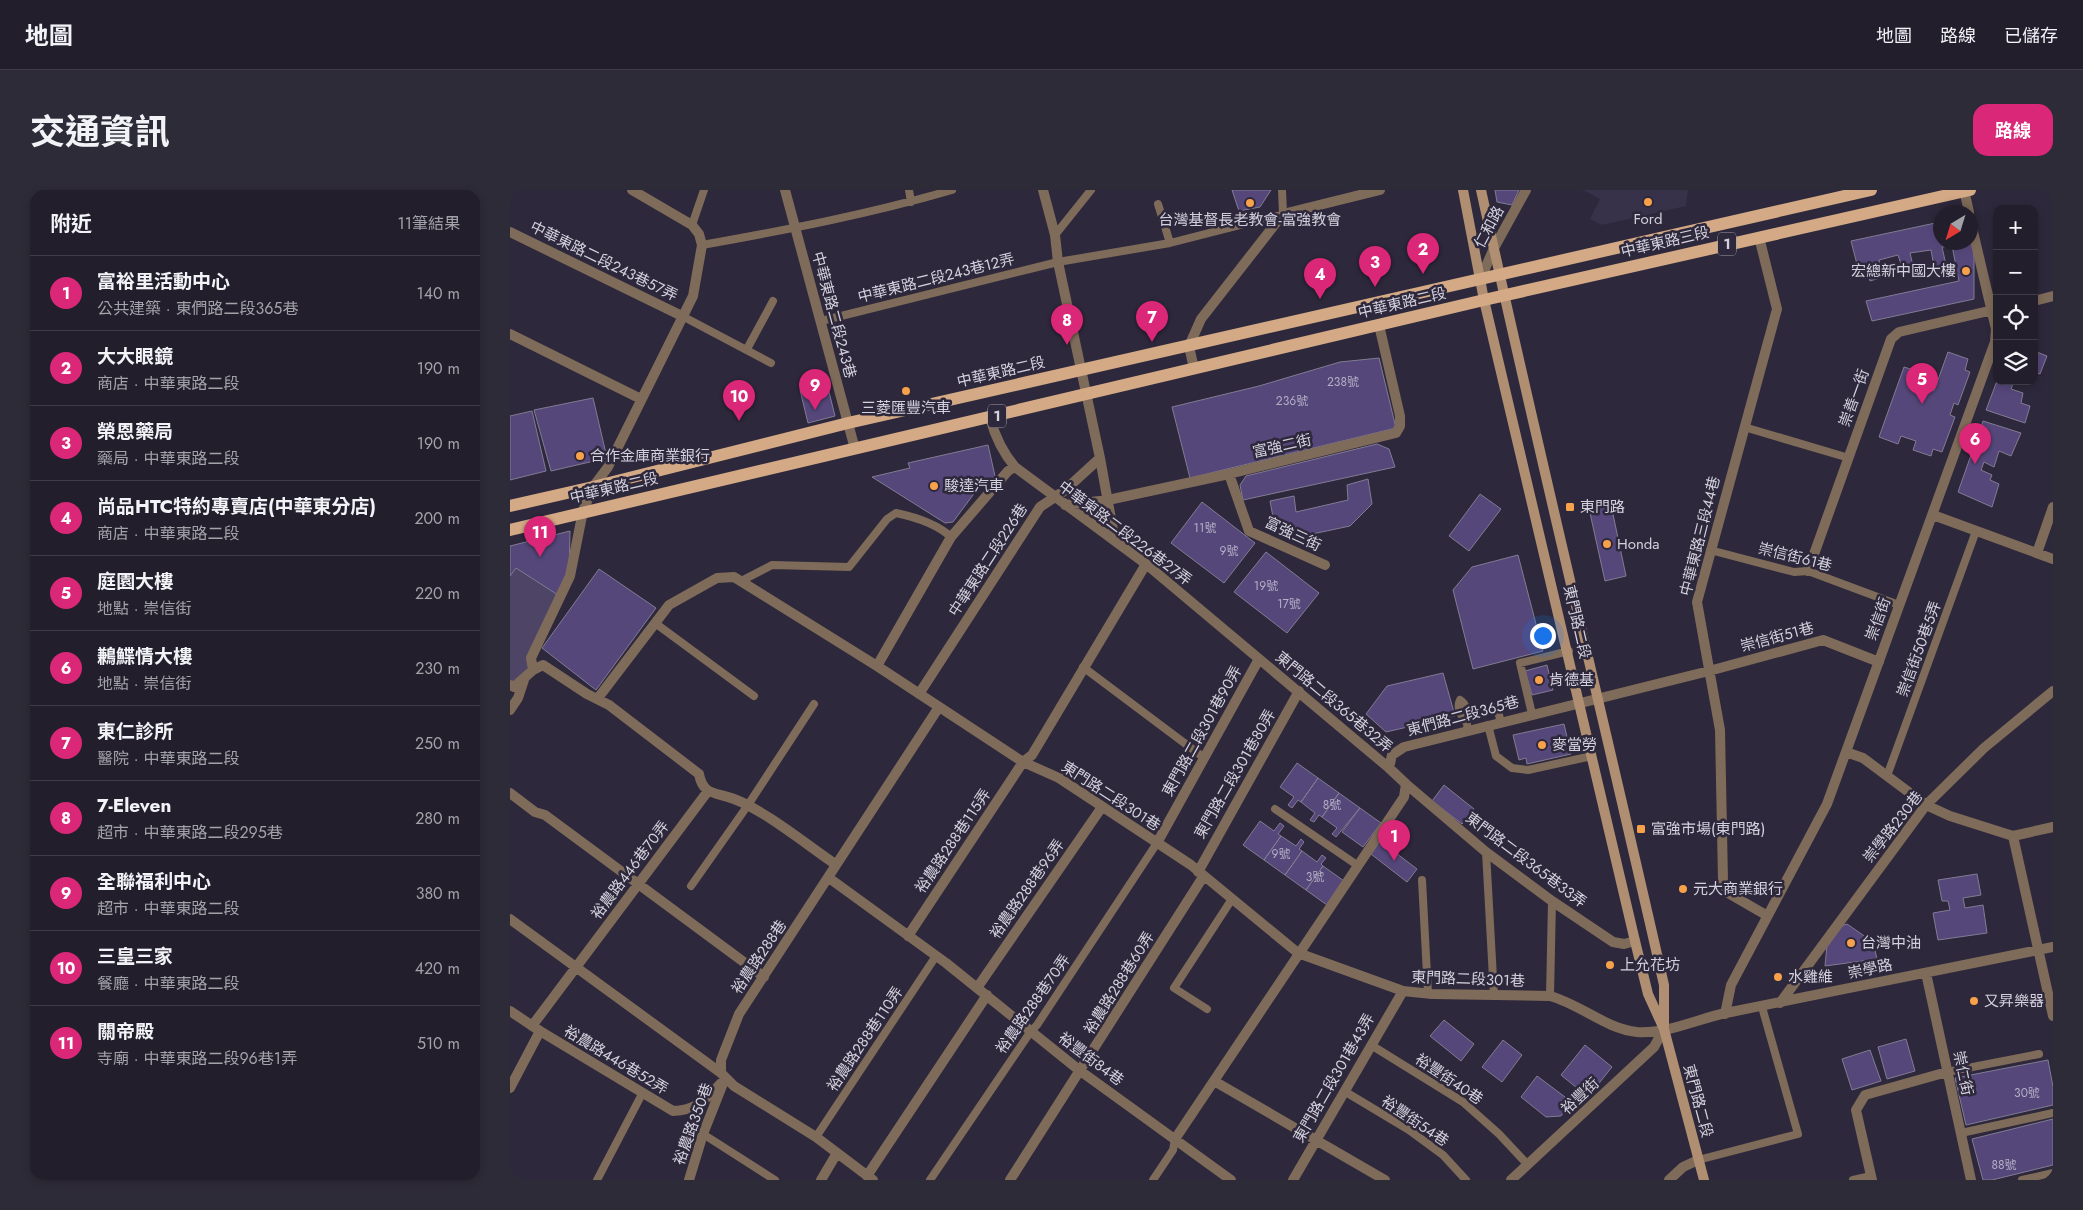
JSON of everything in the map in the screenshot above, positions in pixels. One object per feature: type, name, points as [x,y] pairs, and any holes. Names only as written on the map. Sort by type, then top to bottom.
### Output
[{"type":"main road","name":"東門路二段","points":[[1463,190],[1484,300],[1569,651],[1635,941],[1648,994],[1664,1030],[1704,1180]]},
{"type":"main road","name":"東門路二段","points":[[1481,190],[1503,296],[1599,697],[1664,985],[1664,1030]]},
{"type":"main road","name":"中華東路三段","points":[[1500,275],[1871,190]]},
{"type":"main road","name":"中華東路三段","points":[[1484,300],[1966,190]]},
{"type":"main road","name":"中華東路二段","points":[[510,506],[848,424],[1500,275]]},
{"type":"main road","name":"中華東路二段","points":[[510,530],[583,511],[990,418],[1484,300]]},
{"type":"street","points":[[533,670],[531,658],[570,576],[583,511],[593,487],[608,467],[693,296],[702,245],[698,234],[692,225],[632,190]]},
{"type":"street","name":"中華東路二段243巷","points":[[785,190],[855,449]]},
{"type":"street","points":[[1043,190],[1056,235],[1058,262],[1082,370],[1116,541]]},
{"type":"street","points":[[1194,369],[1189,346],[1201,319],[1283,214],[1380,190]]},
{"type":"street","name":"仁和路","points":[[1481,278],[1494,248],[1526,190]]},
{"type":"street","points":[[1966,190],[1968,205]]},
{"type":"street","name":"中華東路二段243巷57弄","points":[[510,232],[684,317]]},
{"type":"street","name":"中華東路三段44巷","points":[[1759,236],[1777,309],[1697,602],[1720,730],[1723,881],[1728,893],[1766,915]]},
{"type":"street","name":"崇信街","points":[[1978,249],[1993,305]]},
{"type":"street","points":[[2038,300],[2053,296]]},
{"type":"street","name":"崇善一街","points":[[1808,571],[1891,339],[1899,332],[1993,309]]},
{"type":"street","name":"富強二街","points":[[1064,505],[1108,500],[1229,474],[1396,433],[1400,426],[1400,416],[1379,325]]},
{"type":"street","points":[[510,334],[641,399]]},
{"type":"street","name":"崇信街","points":[[1725,1014],[1730,985],[1827,804],[1995,340]]},
{"type":"street","name":"中華東路二段226巷27弄","points":[[990,418],[1006,456],[1015,467],[1054,498],[1146,564],[1259,659]]},
{"type":"street","name":"中華東路二段226巷","points":[[919,694],[1040,507],[1054,498],[1100,458]]},
{"type":"street","points":[[877,666],[951,537],[1008,471],[1015,467]]},
{"type":"street","name":"富強三街","points":[[1229,474],[1249,530],[1325,565]]},
{"type":"street","points":[[2037,553],[2053,507]]},
{"type":"street","points":[[1933,515],[2053,559]]},
{"type":"street","name":"裕農路288巷115弄","points":[[908,936],[1023,762],[1032,754],[1146,564]]},
{"type":"street","name":"東門路二段301巷","points":[[598,698],[669,605],[717,578],[734,577],[877,666],[1023,762],[1059,778],[1201,875],[1298,953],[1402,991],[1428,994],[1550,996],[1567,1000],[1604,1021],[1636,1032],[1664,1030]]},
{"type":"street","name":"崇信街51巷","points":[[1599,697],[1709,671],[1823,640],[1878,662]]},
{"type":"street","name":"東門路二段365巷32弄","points":[[1259,659],[1389,768]]},
{"type":"street","name":"東門路二段301巷90弄","points":[[1156,843],[1259,659]]},
{"type":"street","points":[[510,685],[514,687],[533,670],[543,665],[587,694],[598,698],[699,774],[701,785],[708,791],[748,805],[835,864]]},
{"type":"street","points":[[510,710],[518,698],[524,680]]},
{"type":"street","name":"東門路二段301巷80弄","points":[[1201,875],[1299,691]]},
{"type":"street","name":"崇學路230巷","points":[[1780,1003],[1926,805],[1984,748],[2053,691]]},
{"type":"street","name":"東們路二段365巷","points":[[1389,768],[1392,755],[1404,747],[1467,726],[1488,725],[1599,697]]},
{"type":"street","name":"裕農路288巷","points":[[723,1076],[721,1060],[740,1014],[829,878],[835,864],[939,708]]},
{"type":"street","points":[[1846,752],[1863,758],[1926,805],[1950,816],[2013,836],[2053,827]]},
{"type":"street","points":[[1175,1139],[1404,797],[1406,784],[1389,768]]},
{"type":"street","name":"東門路二段365巷33弄","points":[[1406,784],[1486,852],[1552,901],[1613,942],[1624,944],[1635,941]]},
{"type":"street","name":"裕農路446巷70弄","points":[[536,1029],[575,967],[708,791]]},
{"type":"street","points":[[510,793],[535,812],[545,814],[764,977]]},
{"type":"street","name":"裕農路288巷96弄","points":[[977,988],[1102,807]]},
{"type":"street","points":[[2013,836],[2053,1016]]},
{"type":"street","name":"裕農路288巷60弄","points":[[1010,1180],[1080,1070],[1087,1063],[1201,875]]},
{"type":"street","name":"裕豐街84巷","points":[[829,878],[987,995],[1080,1070],[1231,1180]]},
{"type":"street","points":[[510,919],[734,1086],[816,1137],[870,1178],[987,995]]},
{"type":"street","name":"崇學路","points":[[1664,1030],[1762,1006],[2053,947]]},
{"type":"street","name":"崇仁街","points":[[1926,973],[1971,1180]]},
{"type":"street","name":"東門路二段301巷43弄","points":[[1293,1180],[1402,991]]},
{"type":"street","name":"裕農路446巷52弄","points":[[510,1011],[536,1029],[673,1111],[688,1110],[700,1104],[723,1076]]},
{"type":"street","name":"裕農路446巷52弄","points":[[510,1088],[536,1029]]},
{"type":"street","name":"裕豐街","points":[[1511,1180],[1654,1047],[1664,1030]]},
{"type":"street","points":[[1872,1178],[1856,1110],[1865,1095],[1948,1072]]},
{"type":"street","name":"裕農路350巷","points":[[689,1180],[723,1076]]},
{"type":"street","points":[[1214,1081],[1385,1180]]},
{"type":"street","points":[[821,1180],[837,1153]]},
{"type":"street","points":[[1670,1180],[1683,1167],[1698,1160]]},
{"type":"lane","points":[[692,225],[704,190]]},
{"type":"lane","points":[[909,190],[912,202]]},
{"type":"lane","points":[[702,245],[794,228],[912,202],[952,190]]},
{"type":"lane","points":[[1056,235],[1090,190]]},
{"type":"lane","points":[[1282,190],[1283,214]]},
{"type":"lane","points":[[1158,204],[1170,243]]},
{"type":"lane","name":"中華東路二段243巷12弄","points":[[820,321],[1058,262],[1170,243],[1283,214]]},
{"type":"lane","points":[[747,349],[773,301]]},
{"type":"lane","points":[[684,317],[771,363]]},
{"type":"lane","points":[[1744,427],[1848,458]]},
{"type":"lane","points":[[741,581],[772,565],[849,567],[887,519],[896,513],[941,528],[951,537]]},
{"type":"lane","name":"崇信街50巷5弄","points":[[1887,776],[1976,531]]},
{"type":"lane","name":"崇信街61巷","points":[[1710,550],[1794,572],[1808,571],[1899,605]]},
{"type":"lane","points":[[655,623],[754,696]]},
{"type":"lane","points":[[1532,714],[1520,663],[1569,651]]},
{"type":"lane","points":[[1083,667],[1203,757]]},
{"type":"lane","points":[[691,886],[748,805],[814,704]]},
{"type":"lane","points":[[1496,705],[1501,722]]},
{"type":"lane","points":[[1488,725],[1496,756],[1512,768],[1528,770],[1592,756]]},
{"type":"lane","points":[[1275,809],[1357,865]]},
{"type":"lane","name":"裕農路288巷70弄","points":[[930,1180],[1031,1031],[1038,1025],[1156,843]]},
{"type":"lane","points":[[1486,852],[1494,996]]},
{"type":"lane","points":[[1422,880],[1428,994]]},
{"type":"lane","points":[[1207,1009],[1174,988],[1232,899]]},
{"type":"lane","points":[[1550,996],[1552,901]]},
{"type":"lane","name":"裕農路288巷110弄","points":[[816,1137],[936,956]]},
{"type":"lane","points":[[1698,1160],[1798,1134],[1762,1006]]},
{"type":"lane","name":"裕豐街40巷","points":[[1371,1045],[1463,1102],[1499,1134],[1528,1165]]},
{"type":"lane","points":[[1948,1072],[2039,1054]]},
{"type":"lane","name":"裕豐街54巷","points":[[1344,1091],[1409,1130],[1443,1155],[1466,1180]]},
{"type":"lane","points":[[597,1180],[642,1094]]},
{"type":"lane","points":[[1961,1133],[2053,1113]]},
{"type":"lane","points":[[704,1134],[775,1180]]},
{"type":"lane","points":[[1153,1180],[1173,1150],[1175,1139]]},
{"type":"lane","points":[[2022,1180],[2053,1173]]},
{"type":"lane","points":[[1853,1180],[1872,1178]]},
{"type":"shaded area","points":[[1583,190],[1688,190],[1686,206],[1602,225],[1590,219],[1600,199]]},
{"type":"shaded area","points":[[516,568],[558,595],[532,670],[523,679],[510,682],[510,576]]},
{"type":"building","name":"台灣基督長老教會-富強教會","points":[[1232,190],[1271,190],[1260,207],[1239,211]]},
{"type":"building","points":[[1495,190],[1519,190],[1512,205],[1497,202]]},
{"type":"building","name":"宏總新中國大樓","points":[[1933,223],[1933,250],[1943,250],[1946,265],[1934,267],[1931,250],[1910,253],[1914,270],[1904,273],[1898,255],[1879,260],[1883,277],[1870,281],[1866,265],[1858,268],[1851,241]]},
{"type":"building","name":"宏總新中國大樓","points":[[1953,250],[1974,250],[1974,299],[1872,321],[1866,301],[1959,281]]},
{"type":"building","points":[[1948,352],[1968,359],[1965,370],[1970,372],[1958,405],[1954,403],[1950,415],[1955,417],[1942,452],[1933,449],[1931,456],[1913,450],[1916,441],[1901,436],[1898,444],[1879,437],[1904,367],[1923,373],[1918,385],[1934,391]]},
{"type":"building","points":[[2038,353],[2047,356],[2040,374],[2038,373]]},
{"type":"building","points":[[1379,358],[1396,428],[1190,478],[1172,407],[1259,386],[1340,362]]},
{"type":"building","points":[[827,384],[835,416],[808,423],[800,390]]},
{"type":"building","points":[[1995,385],[2012,385],[2011,389],[2023,393],[2021,403],[2030,406],[2025,423],[1986,410]]},
{"type":"building","points":[[593,398],[607,458],[551,471],[534,410]]},
{"type":"building","points":[[532,411],[546,471],[510,480],[510,416]]},
{"type":"building","points":[[1983,421],[2021,433],[2011,456],[1999,451],[1994,467],[1984,462],[1981,470],[1992,475],[1990,480],[1999,484],[1992,507],[1958,492]]},
{"type":"building","points":[[1377,444],[1389,449],[1395,467],[1243,500],[1240,485],[1246,476]]},
{"type":"building","name":"駿達汽車","points":[[988,445],[995,476],[976,491],[953,522],[945,523],[872,477],[910,468],[908,463]]},
{"type":"building","points":[[1368,479],[1372,504],[1350,526],[1298,537],[1273,517],[1270,501],[1294,496],[1296,512],[1348,500],[1347,485]]},
{"type":"building","points":[[1480,494],[1501,509],[1469,551],[1449,536]]},
{"type":"building","points":[[1610,500],[1626,576],[1605,581],[1588,504]]},
{"type":"building","points":[[1202,502],[1255,543],[1224,583],[1171,543]]},
{"type":"building","points":[[570,531],[569,576],[558,595],[516,568],[510,576],[510,546]]},
{"type":"building","points":[[1266,552],[1319,593],[1287,633],[1234,592]]},
{"type":"building","points":[[1518,555],[1543,651],[1473,669],[1453,590],[1472,567]]},
{"type":"building","points":[[599,569],[656,608],[596,690],[542,648]]},
{"type":"building","name":"肯德基","points":[[1547,665],[1553,690],[1532,695],[1525,671]]},
{"type":"building","points":[[1443,673],[1455,716],[1386,732],[1366,714],[1387,686]]},
{"type":"building","name":"麥當勞","points":[[1564,724],[1571,754],[1527,764],[1526,758],[1519,760],[1513,735]]},
{"type":"building","points":[[1297,763],[1318,778],[1301,802],[1298,800],[1292,808],[1288,805],[1294,797],[1280,787]]},
{"type":"building","points":[[1318,778],[1339,793],[1322,817],[1319,815],[1314,822],[1310,820],[1315,813],[1301,802]]},
{"type":"building","points":[[1444,785],[1474,809],[1462,824],[1432,801]]},
{"type":"building","points":[[1339,793],[1360,808],[1336,837],[1332,834],[1337,828],[1322,817]]},
{"type":"building","points":[[1360,808],[1381,823],[1363,847],[1342,832]]},
{"type":"building","points":[[1260,821],[1274,831],[1280,823],[1284,826],[1278,834],[1281,836],[1264,860],[1243,845]]},
{"type":"building","points":[[1281,836],[1296,846],[1301,839],[1304,842],[1299,849],[1302,851],[1285,875],[1264,860]]},
{"type":"building","points":[[1380,841],[1417,869],[1407,882],[1371,854]]},
{"type":"building","points":[[1302,851],[1317,862],[1322,855],[1326,858],[1321,864],[1323,866],[1306,890],[1285,875]]},
{"type":"building","points":[[1323,866],[1344,881],[1327,905],[1306,890]]},
{"type":"building","points":[[1977,874],[1981,895],[1963,898],[1965,908],[1983,905],[1987,933],[1938,940],[1933,913],[1950,910],[1948,901],[1942,901],[1938,880]]},
{"type":"building","name":"台灣中油","points":[[1847,924],[1873,942],[1877,959],[1825,966],[1827,945],[1841,926]]},
{"type":"building","points":[[1444,1020],[1474,1044],[1461,1061],[1430,1036]]},
{"type":"building","points":[[1906,1039],[1915,1071],[1887,1079],[1878,1047]]},
{"type":"building","points":[[1503,1040],[1522,1055],[1502,1082],[1482,1067]]},
{"type":"building","points":[[1585,1045],[1612,1067],[1588,1097],[1561,1075]]},
{"type":"building","points":[[1870,1050],[1881,1081],[1852,1090],[1842,1059]]},
{"type":"building","points":[[2048,1060],[2053,1087],[2053,1105],[1966,1125],[1955,1078]]},
{"type":"building","points":[[1537,1076],[1565,1097],[1562,1100],[1570,1104],[1561,1116],[1546,1117],[1521,1097]]},
{"type":"building","points":[[2053,1119],[2053,1165],[1992,1180],[1983,1180],[1972,1139]]},
{"type":"place","name":"Ford","points":[[1648,202]]},
{"type":"place","name":"台灣基督長老教會-富強教會","points":[[1250,203]]},
{"type":"place","name":"宏總新中國大樓","points":[[1966,271]]},
{"type":"place","name":"大大眼鏡","points":[[1423,274]]},
{"type":"place","name":"榮恩藥局","points":[[1375,287]]},
{"type":"place","name":"尚品HTC特約專賣店(中華東分店)","points":[[1320,299]]},
{"type":"place","name":"東仁診所","points":[[1152,342]]},
{"type":"place","name":"7-Eleven","points":[[1067,345]]},
{"type":"place","name":"三菱匯豐汽車","points":[[906,391]]},
{"type":"place","name":"庭園大樓","points":[[1922,404]]},
{"type":"place","name":"全聯福利中心","points":[[815,410]]},
{"type":"place","name":"三皇三家","points":[[739,421]]},
{"type":"place","name":"合作金庫商業銀行","points":[[580,456]]},
{"type":"place","name":"鶼鰈情大樓","points":[[1975,464]]},
{"type":"place","name":"駿達汽車","points":[[934,486]]},
{"type":"place","name":"東門路","points":[[1570,507]]},
{"type":"place","name":"Honda","points":[[1607,544]]},
{"type":"place","name":"關帝殿","points":[[540,557]]},
{"type":"place","name":"肯德基","points":[[1539,680]]},
{"type":"place","name":"麥當勞","points":[[1542,745]]},
{"type":"place","name":"富強市場(東門路)","points":[[1641,829]]},
{"type":"place","name":"富裕里活動中心","points":[[1394,861]]},
{"type":"place","name":"元大商業銀行","points":[[1683,889]]},
{"type":"place","name":"台灣中油","points":[[1851,943]]},
{"type":"place","name":"上允花坊","points":[[1610,965]]},
{"type":"place","name":"水雞維","points":[[1778,977]]},
{"type":"place","name":"又昇樂器","points":[[1974,1001]]}]
